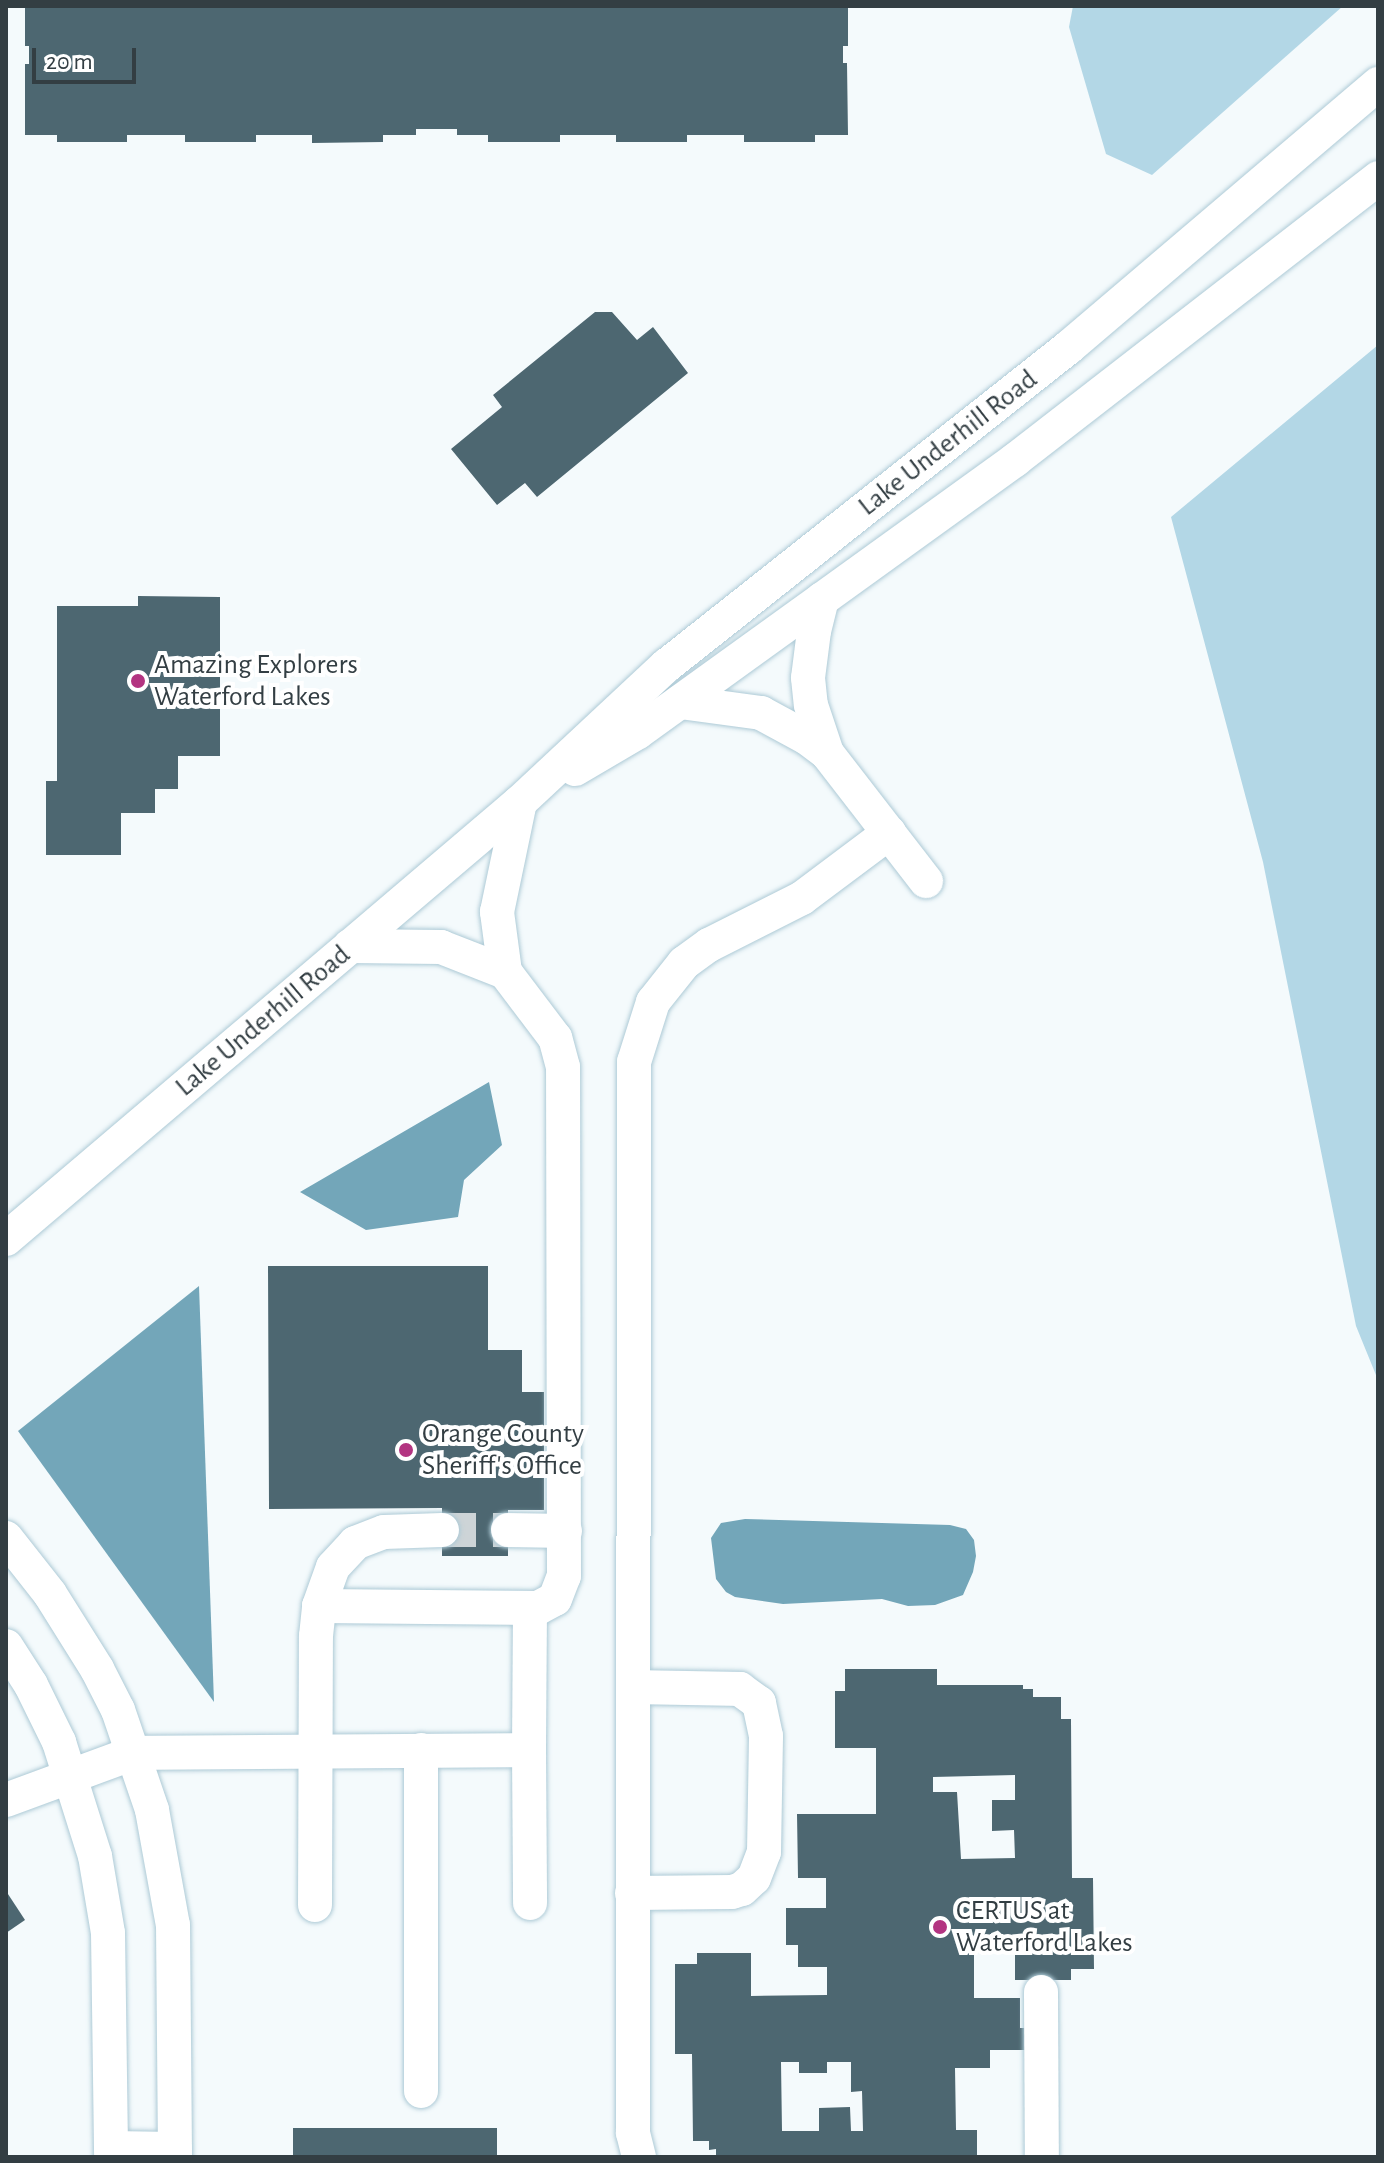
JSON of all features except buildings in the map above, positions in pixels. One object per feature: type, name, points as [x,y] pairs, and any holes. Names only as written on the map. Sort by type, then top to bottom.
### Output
[{"type":"street","name":"Lake Underhill Road","points":[[6,1239],[520,802],[666,666],[1069,347],[1378,84]]},
{"type":"street","name":"Lake Underhill Road","points":[[520,802],[638,732],[1015,460],[1378,178]]},
{"type":"street","points":[[822,599],[808,678],[811,705],[827,753]]},
{"type":"street","points":[[680,702],[734,707],[773,717],[827,753],[926,881]]},
{"type":"street","points":[[319,1606],[530,1609],[548,1605],[557,1597],[564,1576],[563,1067],[555,1038],[505,972],[497,912],[520,802]]},
{"type":"street","points":[[639,2157],[633,2133],[631,1092],[641,1031],[658,993],[684,963],[709,945],[802,898],[889,833]]},
{"type":"street","points":[[350,946],[441,947],[505,972]]},
{"type":"street","points":[[315,1905],[316,1636],[319,1606],[333,1567],[355,1543],[384,1532],[442,1530]]},
{"type":"street","points":[[508,1530],[565,1531]]},
{"type":"street","points":[[6,1538],[50,1594],[83,1644],[113,1700],[134,1753],[158,1834],[173,1925],[175,2153],[111,2153],[108,1933],[95,1856],[71,1775],[43,1707],[6,1646]]},
{"type":"street","points":[[530,1609],[530,1903]]},
{"type":"street","points":[[632,1893],[732,1892],[748,1884],[758,1872],[764,1852],[766,1762],[763,1710],[747,1692],[731,1688],[634,1687]]},
{"type":"street","points":[[421,1750],[421,2091]]},
{"type":"street","points":[[6,1800],[134,1753],[529,1750]]},
{"type":"street","points":[[1041,1992],[1042,2157]]},
{"type":"shaded area","points":[[1073,6],[1343,6],[1152,175],[1106,154],[1069,27]]},
{"type":"shaded area","points":[[1378,345],[1378,1380],[1356,1326],[1263,862],[1171,517]]},
{"type":"shaded area","points":[[489,1082],[502,1145],[464,1180],[458,1217],[366,1230],[300,1192]]},
{"type":"shaded area","points":[[199,1286],[214,1702],[18,1431]]},
{"type":"shaded area","points":[[745,1519],[950,1525],[966,1529],[974,1540],[976,1556],[973,1572],[963,1595],[935,1605],[908,1606],[882,1599],[783,1604],[735,1597],[726,1592],[716,1579],[711,1538],[721,1523]]},
{"type":"tunnel","points":[[442,1530],[508,1530]]},
{"type":"place","name":"Amazing Explorers Waterford Lakes","points":[[138,681]]},
{"type":"place","name":"Orange County Sheriff's Office","points":[[406,1450]]},
{"type":"place","name":"CERTUS at Waterford Lakes","points":[[940,1927]]}]
